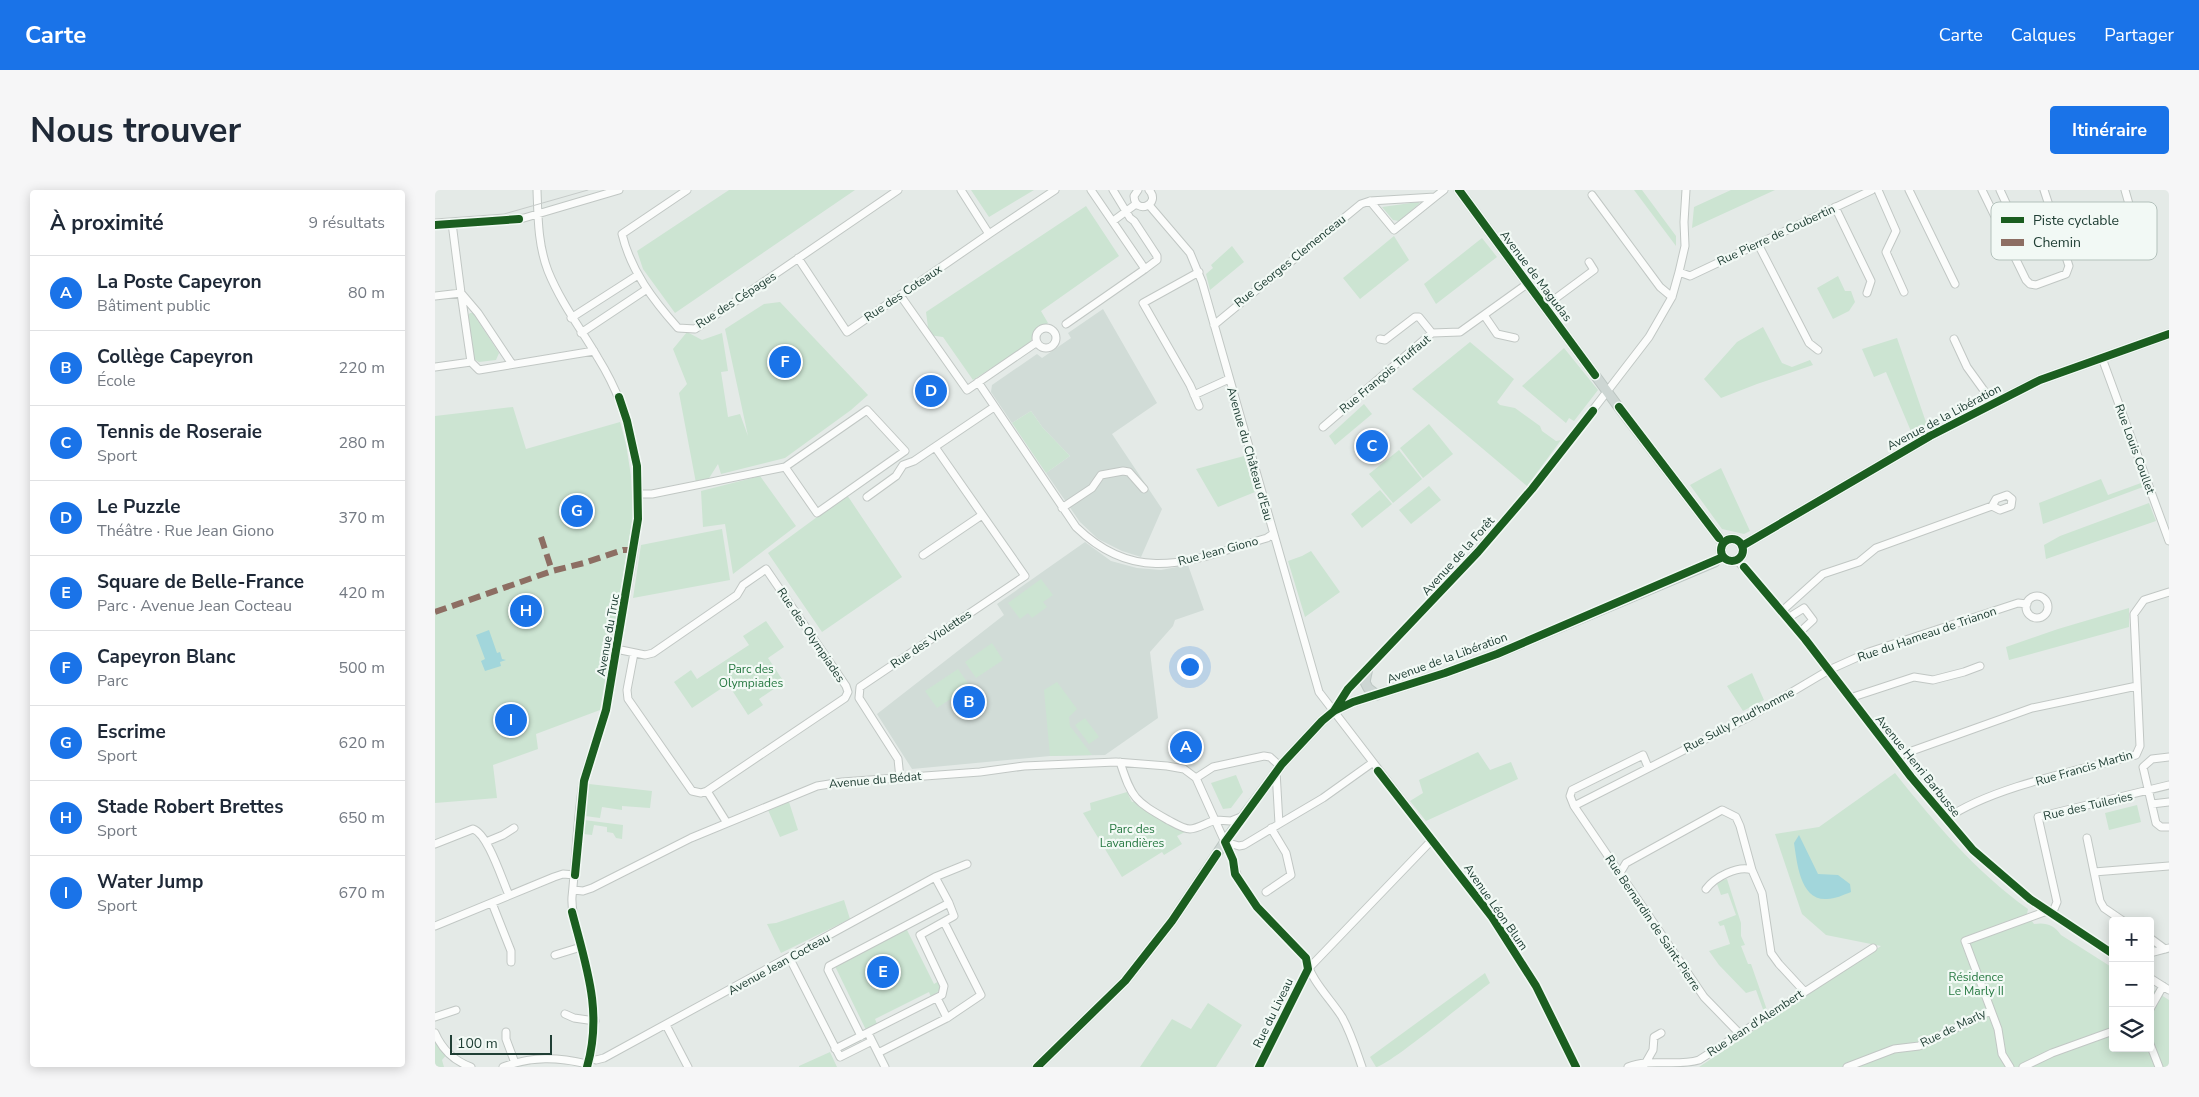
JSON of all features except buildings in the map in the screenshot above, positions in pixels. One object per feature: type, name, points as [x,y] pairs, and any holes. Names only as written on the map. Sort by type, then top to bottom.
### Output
[{"type":"main road","name":"Avenue de Magudas","points":[[1459,190],[1544,307],[1723,543]]},
{"type":"main road","name":"Avenue de la Libération","points":[[1742,546],[1893,457],[2040,380],[2169,334]]},
{"type":"main road","points":[[1733,539],[1742,546],[1741,555],[1737,560],[1719,560],[1723,543],[1733,539]]},
{"type":"main road","name":"Avenue de la Libération","points":[[1037,1067],[1125,981],[1172,921],[1278,768],[1322,721],[1334,712],[1353,702],[1445,673],[1497,654],[1719,560]]},
{"type":"main road","points":[[1368,668],[1365,682],[1368,688],[1377,695]]},
{"type":"street","name":"Avenue du Truc","points":[[537,190],[543,256],[571,318],[594,351],[619,397],[636,458],[639,494],[637,527],[617,649],[605,710],[584,781],[573,890],[573,912],[595,1021],[588,1063]]},
{"type":"street","points":[[435,225],[519,219],[619,190]]},
{"type":"street","name":"Rue des Cépages","points":[[687,190],[622,234],[638,275],[657,304],[678,328],[695,330],[898,190]]},
{"type":"street","points":[[961,190],[989,234]]},
{"type":"street","name":"Rue des Coteaux","points":[[798,258],[847,332],[1055,190]]},
{"type":"street","points":[[1091,190],[1145,268]]},
{"type":"street","points":[[1066,324],[1157,260],[1157,256],[1113,190]]},
{"type":"street","points":[[1138,190],[1134,196],[1136,204],[1141,207],[1149,206],[1153,197],[1149,190]]},
{"type":"street","points":[[1370,201],[1394,230],[1444,190]]},
{"type":"street","name":"Avenue de la Forêt","points":[[1334,712],[1348,689],[1477,552],[1532,489],[1649,337],[1672,297],[1679,272],[1685,246],[1686,190]]},
{"type":"street","name":"Rue Pierre de Coubertin","points":[[1679,272],[1690,276],[1871,190]]},
{"type":"street","points":[[1878,190],[1896,231],[1886,252],[1904,292]]},
{"type":"street","points":[[1909,190],[1955,284]]},
{"type":"street","points":[[1982,190],[1991,208]]},
{"type":"street","points":[[2000,190],[2006,202]]},
{"type":"street","points":[[2044,190],[2048,202]]},
{"type":"street","points":[[1592,195],[1660,287],[1672,297]]},
{"type":"street","name":"Rue Georges Clemenceau","points":[[1214,325],[1353,210],[1370,201],[1435,197]]},
{"type":"street","points":[[1113,221],[1136,204]]},
{"type":"street","name":"Avenue du Château d'Eau","points":[[1149,206],[1182,243],[1199,272],[1319,692],[1334,712]]},
{"type":"street","points":[[1835,207],[1871,281],[1867,293]]},
{"type":"street","points":[[452,223],[471,362],[479,370],[594,351]]},
{"type":"street","points":[[1758,244],[1809,343],[1818,350]]},
{"type":"street","points":[[2018,260],[2030,284],[2036,285],[2066,274],[2069,266],[2067,260]]},
{"type":"street","points":[[1544,307],[1594,270],[1589,262]]},
{"type":"street","points":[[1199,272],[1143,303],[1199,406]]},
{"type":"street","points":[[571,318],[638,275]]},
{"type":"street","name":"Rue François Truffaut","points":[[1323,427],[1432,333],[1460,332],[1527,284]]},
{"type":"street","points":[[581,333],[647,289]]},
{"type":"street","points":[[435,296],[461,293]]},
{"type":"street","points":[[461,293],[478,313],[512,364]]},
{"type":"street","points":[[901,295],[967,390],[1037,342]]},
{"type":"street","points":[[1484,315],[1497,334],[1515,338]]},
{"type":"street","points":[[1380,339],[1385,340],[1415,317],[1419,317],[1432,333]]},
{"type":"street","points":[[1954,339],[1967,367],[1993,404]]},
{"type":"street","name":"Rue Louis Coullet","points":[[2101,358],[2169,541]]},
{"type":"street","points":[[435,367],[471,362]]},
{"type":"street","points":[[1194,395],[1229,379]]},
{"type":"street","name":"Rue Jean Giono","points":[[978,382],[1076,527],[1089,540],[1107,552],[1128,560],[1149,564],[1171,564],[1267,538],[1273,534]]},
{"type":"street","points":[[867,496],[896,476],[903,465],[914,461],[994,407]]},
{"type":"street","points":[[639,494],[652,494],[785,467],[867,410],[905,451],[817,513],[785,467]]},
{"type":"street","points":[[923,555],[982,515],[935,447]]},
{"type":"street","points":[[1062,508],[1091,488],[1101,475],[1123,471],[1129,472],[1143,489]]},
{"type":"street","points":[[1782,611],[1823,574],[1859,562],[1876,548],[1992,506]]},
{"type":"street","name":"Rue des Violettes","points":[[900,778],[898,759],[859,698],[860,687],[1025,576],[982,515]]},
{"type":"street","name":"Avenue Henri Barbusse","points":[[1737,560],[1788,618],[1895,757],[1981,858],[2018,890],[2109,951]]},
{"type":"street","name":"Rue des Olympiades","points":[[617,649],[645,655],[653,653],[737,595],[743,585],[766,569],[846,686],[848,692],[845,698],[707,791]]},
{"type":"street","name":"Rue Francis Martin","points":[[1946,819],[1981,801],[2012,789],[2136,756],[2140,746],[2134,614],[2144,600],[2169,592]]},
{"type":"street","name":"Rue du Hameau de Trianon","points":[[1829,670],[1878,649],[2018,603],[2027,604]]},
{"type":"street","points":[[1788,618],[1804,608],[1810,614],[1813,620],[1799,632]]},
{"type":"street","points":[[634,653],[627,690],[628,699],[692,791],[701,793],[707,791],[727,823]]},
{"type":"street","points":[[1850,698],[1914,677],[1933,680],[1980,666]]},
{"type":"street","name":"Rue Sully Prud'homme","points":[[1574,806],[1753,715],[1829,670]]},
{"type":"street","points":[[1895,757],[2032,708],[2137,686]]},
{"type":"street","name":"Avenue Léon Blum","points":[[1334,712],[1492,917],[1537,986],[1576,1067]]},
{"type":"street","points":[[1574,806],[1570,796],[1572,790],[1643,755],[1648,767]]},
{"type":"street","points":[[1279,824],[1278,768],[1270,757],[1264,756],[1213,767],[1196,778],[1233,860],[1235,874],[1257,907],[1306,958],[1308,969],[1342,1018],[1352,1036],[1362,1067]]},
{"type":"street","name":"Rue Francis Martin","points":[[2169,757],[2152,759],[2143,767],[2156,824],[2161,827],[2169,827]]},
{"type":"street","points":[[1119,762],[1133,795],[1141,805],[1177,825],[1190,830],[1215,820],[1231,821],[1244,815]]},
{"type":"street","name":"Avenue du Bédat","points":[[573,890],[583,891],[591,888],[691,838],[817,786],[842,782],[1023,766],[1119,762],[1184,769],[1196,778]]},
{"type":"street","points":[[1225,842],[1239,846],[1244,845],[1323,798],[1372,763]]},
{"type":"street","points":[[2148,792],[2169,785]]},
{"type":"street","name":"Rue des Tuileries","points":[[2050,912],[2057,902],[2037,817],[2148,792]]},
{"type":"street","points":[[2152,804],[2169,802]]},
{"type":"street","name":"Rue Bernardin de Saint-Pierre","points":[[1574,806],[1703,998],[1739,1033]]},
{"type":"street","points":[[1620,874],[1626,863],[1722,810],[1736,816],[1752,870],[1762,893],[1771,953],[1804,991]]},
{"type":"street","points":[[486,842],[514,828]]},
{"type":"street","points":[[1266,892],[1291,875],[1286,852],[1271,828]]},
{"type":"street","points":[[435,844],[473,829],[477,830],[486,842],[509,895]]},
{"type":"street","points":[[2087,838],[2101,901],[2105,908],[2117,917]]},
{"type":"street","name":"Rue du Liveau","points":[[1259,1067],[1308,969],[1432,840]]},
{"type":"street","name":"Avenue Jean Cocteau","points":[[588,1063],[604,1058],[790,959],[935,877],[967,864]]},
{"type":"street","points":[[2094,872],[2169,866]]},
{"type":"street","points":[[1706,889],[1713,880],[1745,868],[1752,870]]},
{"type":"street","points":[[435,926],[554,877],[563,874],[575,875]]},
{"type":"street","points":[[835,1049],[943,995],[944,986],[920,935],[954,916],[935,877]]},
{"type":"street","points":[[492,903],[511,951],[511,962]]},
{"type":"street","points":[[885,1067],[872,1041],[864,1034],[828,970],[829,966],[949,903]]},
{"type":"street","name":"Rue de Marly","points":[[1847,1067],[1894,1049],[1919,1046],[1990,1011],[1965,941],[2050,912]]},
{"type":"street","points":[[878,1053],[947,1018],[981,995],[944,922]]},
{"type":"street","points":[[2154,940],[2167,948]]},
{"type":"street","points":[[555,955],[581,947]]},
{"type":"street","name":"Rue Jean d'Alembert","points":[[1628,1067],[1645,1064],[1682,1065],[1699,1060],[1873,948]]},
{"type":"street","points":[[2154,952],[2167,948]]},
{"type":"street","points":[[790,959],[839,1057],[872,1041]]},
{"type":"street","points":[[2151,1007],[2166,988],[2154,980]]},
{"type":"street","points":[[937,998],[947,1018]]},
{"type":"street","points":[[435,1017],[456,1010]]},
{"type":"street","points":[[1990,1011],[1998,1029],[2002,1054],[2010,1067]]},
{"type":"street","points":[[565,1014],[574,1018],[595,1021]]},
{"type":"street","points":[[666,1025],[688,1067]]},
{"type":"street","points":[[506,1032],[506,1039],[515,1063]]},
{"type":"street","points":[[2023,1067],[2052,1053],[2109,1032]]},
{"type":"street","points":[[435,1033],[448,1053],[463,1064],[471,1067]]},
{"type":"street","points":[[1645,1064],[1653,1050],[1654,1037],[1661,1033]]},
{"type":"street","points":[[2153,1052],[2159,1067]]},
{"type":"street","points":[[503,1067],[515,1063],[527,1063],[540,1058],[588,1063]]},
{"type":"shaded area","points":[[1103,309],[1157,403],[1112,434],[1162,509],[1141,557],[1122,551],[1098,539],[1080,522],[1046,473],[1070,456],[1043,428],[1031,411],[1012,423],[991,392],[992,385],[1037,354],[1042,358],[1071,338],[1068,333]]},
{"type":"shaded area","points":[[1085,542],[1111,561],[1137,568],[1161,570],[1188,565],[1204,610],[1175,620],[1173,626],[1150,652],[1158,718],[1105,755],[1050,756],[912,769],[877,714],[1004,615],[997,604]]},
{"type":"green space","points":[[729,190],[855,190],[675,313],[643,269],[637,251]]},
{"type":"green space","points":[[971,190],[1034,190],[989,217]]},
{"type":"green space","points":[[1634,190],[1642,190],[1676,236],[1676,246]]},
{"type":"green space","points":[[1731,190],[1775,190],[1692,228],[1694,207]]},
{"type":"green space","points":[[1420,203],[1399,221],[1393,220],[1382,207]]},
{"type":"green space","points":[[1086,206],[1119,256],[1041,311],[1048,323],[1035,333],[1030,343],[973,380],[943,337],[929,335],[926,312]]},
{"type":"green space","points":[[1394,236],[1409,260],[1360,299],[1343,278]]},
{"type":"green space","points":[[1482,238],[1497,257],[1436,304],[1424,284]]},
{"type":"green space","points":[[1232,246],[1244,262],[1210,290],[1206,274],[1213,268],[1211,265]]},
{"type":"green space","points":[[1838,276],[1845,291],[1851,291],[1855,302],[1849,311],[1833,319],[1817,288]]},
{"type":"green space","points":[[780,302],[868,395],[851,410],[785,458],[721,474],[718,464],[706,483],[696,483],[679,393],[687,384],[673,349],[687,332],[702,340],[722,333],[728,371],[721,372],[728,417],[740,414],[748,436],[725,329],[764,304]]},
{"type":"green space","points":[[473,313],[499,353],[496,360],[479,362],[474,359],[467,316]]},
{"type":"green space","points":[[1763,327],[1782,363],[1792,367],[1810,360],[1813,365],[1721,398],[1704,379],[1737,342]]},
{"type":"green space","points":[[1897,338],[1928,428],[1913,436],[1886,372],[1874,377],[1862,349]]},
{"type":"green space","points":[[1470,342],[1514,379],[1497,402],[1500,405],[1515,408],[1540,426],[1542,431],[1556,441],[1561,440],[1527,486],[1412,389]]},
{"type":"green space","points":[[1564,348],[1598,390],[1574,421],[1569,418],[1566,423],[1522,386]]},
{"type":"green space","points":[[1364,404],[1372,414],[1335,445],[1329,436]]},
{"type":"green space","points":[[513,407],[526,449],[620,422],[631,476],[633,516],[600,710],[536,734],[538,749],[493,765],[497,798],[435,803],[435,416]]},
{"type":"green space","points":[[1031,411],[1043,428],[1070,456],[1046,473],[1012,423]]},
{"type":"green space","points":[[1429,424],[1453,454],[1423,478],[1400,448]]},
{"type":"green space","points":[[1399,450],[1422,479],[1393,503],[1369,474]]},
{"type":"green space","points":[[1244,456],[1255,492],[1218,507],[1196,469]]},
{"type":"green space","points":[[1721,468],[1750,531],[1744,534],[1722,529],[1690,485]]},
{"type":"green space","points":[[760,476],[796,526],[733,574],[725,524],[703,527],[701,491]]},
{"type":"green space","points":[[2101,479],[2108,495],[2141,483],[2143,487],[2043,524],[2039,503]]},
{"type":"green space","points":[[1429,486],[1441,500],[1411,524],[1399,510]]},
{"type":"green space","points":[[1380,490],[1392,504],[1362,528],[1351,514]]},
{"type":"green space","points":[[847,495],[902,577],[822,632],[768,553]]},
{"type":"green space","points":[[2149,503],[2156,521],[2046,559],[2044,545],[2060,536]]},
{"type":"green space","points":[[722,529],[730,580],[633,598],[641,545]]},
{"type":"green space","points":[[1311,551],[1340,592],[1305,617],[1288,561]]},
{"type":"green space","points":[[1041,579],[1053,595],[1043,602],[1047,607],[1032,618],[1028,613],[1020,619],[1008,603]]},
{"type":"green space","points":[[2129,608],[2129,627],[2009,660],[2006,647]]},
{"type":"green space","name":"Parc des Olympiades","points":[[766,621],[784,647],[768,658],[784,682],[759,699],[763,705],[748,715],[728,684],[692,708],[674,682],[691,670],[697,679],[749,645],[743,636]]},
{"type":"green space","points":[[992,643],[1003,660],[976,678],[965,662]]},
{"type":"green space","points":[[958,669],[970,686],[937,708],[925,691]]},
{"type":"green space","points":[[1752,673],[1764,700],[1743,711],[1727,686]]},
{"type":"green space","points":[[1057,682],[1077,709],[1069,717],[1070,726],[1092,755],[1050,756],[1044,690]]},
{"type":"green space","points":[[1085,718],[1099,737],[1089,744],[1075,725]]},
{"type":"green space","points":[[1478,752],[1490,770],[1511,762],[1518,779],[1426,821],[1410,801],[1423,793],[1419,780]]},
{"type":"green space","name":"Résidence Le Marly II","points":[[1895,773],[1925,810],[1973,863],[2028,909],[2027,914],[2034,924],[2042,923],[2053,927],[2061,935],[2109,965],[2109,1052],[2154,1052],[2154,991],[2169,1000],[2169,1067],[1699,1067],[1881,946],[1826,935],[1802,914],[1775,834],[1819,827]]},
{"type":"green space","points":[[1236,775],[1243,792],[1231,808],[1223,809],[1211,783]]},
{"type":"green space","points":[[589,784],[652,791],[650,808],[622,806],[622,810],[602,807],[600,818],[585,816]]},
{"type":"green space","name":"Parc des Lavandières","points":[[1127,792],[1132,802],[1135,801],[1138,806],[1185,832],[1177,836],[1182,844],[1164,855],[1162,852],[1122,877],[1083,813],[1091,810],[1090,803]]},
{"type":"green space","points":[[789,802],[798,830],[780,837],[768,810]]},
{"type":"green space","points":[[2137,805],[2141,822],[2109,830],[2105,813]]},
{"type":"green space","points":[[584,820],[623,825],[622,839],[616,838],[613,833],[607,832],[607,827],[594,825],[592,835],[583,834]]},
{"type":"green space","points":[[1727,879],[1741,923],[1741,936],[1745,945],[1741,946],[1748,964],[1751,964],[1767,1010],[1764,1012],[1756,990],[1746,993],[1719,965],[1709,951],[1730,944],[1724,925],[1720,926],[1718,922],[1736,915],[1728,893],[1721,895],[1717,884],[1718,881]]},
{"type":"green space","points":[[844,900],[850,919],[781,953],[767,924],[776,923]]},
{"type":"green space","points":[[905,926],[934,984],[939,981],[940,990],[931,997],[929,992],[875,1019],[877,1024],[866,1030],[833,962]]},
{"type":"green space","points":[[1485,973],[1490,983],[1413,1043],[1376,1067],[1370,1057]]},
{"type":"green space","points":[[1208,1003],[1242,1025],[1216,1067],[1140,1067],[1172,1019],[1191,1029]]},
{"type":"green space","points":[[435,1033],[448,1053],[442,1060],[444,1067],[435,1067]]},
{"type":"green space","points":[[830,1052],[837,1067],[799,1067],[799,1066]]},
{"type":"water","points":[[489,630],[497,653],[500,652],[502,659],[506,660],[500,662],[501,666],[485,671],[481,661],[485,659],[476,635]]},
{"type":"water","points":[[519,710],[524,724],[504,731],[499,717]]},
{"type":"water","points":[[1799,835],[1818,874],[1838,875],[1850,884],[1851,892],[1836,898],[1827,899],[1818,898],[1811,894],[1801,879],[1799,870],[1794,843]]},
{"type":"tram line","points":[[435,219],[504,214],[588,190]]},
{"type":"marked path","points":[[541,537],[552,571]]},
{"type":"marked path","points":[[435,612],[552,571],[623,550],[633,550]]},
{"type":"cycle path","points":[[1459,190],[1595,375]]},
{"type":"cycle path","points":[[435,225],[519,219]]},
{"type":"cycle path","points":[[1742,546],[1930,436],[2040,380],[2169,334]]},
{"type":"cycle path","points":[[575,875],[584,781],[606,710],[638,519],[637,466],[627,421],[619,397]]},
{"type":"cycle path","points":[[1619,407],[1719,538]]},
{"type":"cycle path","points":[[1334,711],[1348,689],[1478,552],[1532,489],[1593,411]]},
{"type":"cycle path","points":[[1732,539],[1740,542],[1743,550],[1740,558],[1732,561],[1724,558],[1721,550],[1724,542],[1732,539]]},
{"type":"cycle path","points":[[1259,1067],[1308,969],[1306,958],[1257,907],[1235,874],[1233,860],[1225,842],[1282,764],[1322,721],[1334,711],[1353,702],[1445,673],[1497,654],[1723,557]]},
{"type":"cycle path","points":[[1744,567],[1805,639],[1911,777],[1973,850],[2030,899],[2109,951]]},
{"type":"cycle path","points":[[1378,771],[1492,917],[1536,986],[1576,1067]]},
{"type":"cycle path","points":[[1037,1067],[1125,981],[1172,921],[1217,854]]},
{"type":"cycle path","points":[[572,912],[587,970],[593,1008],[592,1047],[587,1067]]},
{"type":"place","name":"Capeyron Blanc","points":[[785,362]]},
{"type":"place","name":"Le Puzzle","points":[[931,391]]},
{"type":"place","name":"Tennis de Roseraie","points":[[1372,446]]},
{"type":"place","name":"Escrime","points":[[577,511]]},
{"type":"place","name":"Stade Robert Brettes","points":[[526,611]]},
{"type":"place","name":"Collège Capeyron","points":[[969,702]]},
{"type":"place","name":"Water Jump","points":[[511,720]]},
{"type":"place","name":"La Poste Capeyron","points":[[1186,747]]},
{"type":"place","name":"Square de Belle-France","points":[[883,972]]}]
